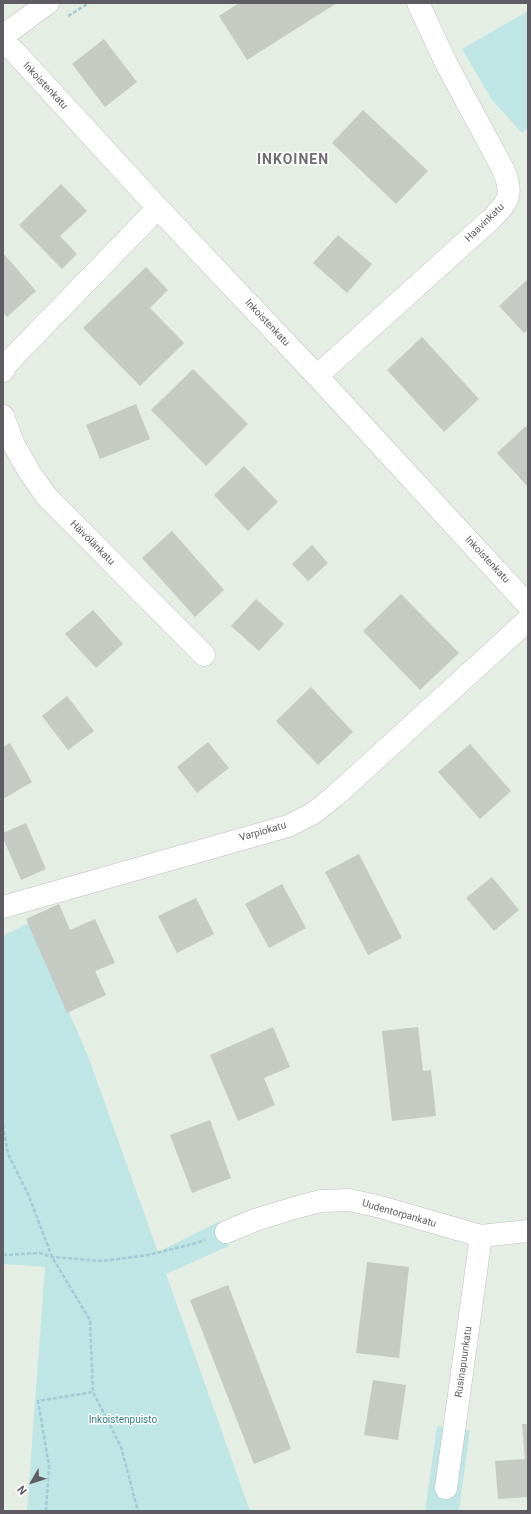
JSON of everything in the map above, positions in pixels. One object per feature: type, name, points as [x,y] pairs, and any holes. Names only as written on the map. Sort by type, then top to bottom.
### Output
[{"type":"street","points":[[3,36],[48,3]]},
{"type":"street","name":"Haavinkatu","points":[[317,376],[490,220],[501,209],[508,198],[509,184],[503,169],[446,63],[418,3]]},
{"type":"street","name":"Inkoistenkatu","points":[[3,42],[14,51],[158,208],[317,376],[528,605]]},
{"type":"street","points":[[3,371],[6,365],[21,349],[158,208]]},
{"type":"street","name":"Häivölänkatu","points":[[3,416],[14,445],[30,473],[47,497],[204,654]]},
{"type":"street","name":"Varpiokatu","points":[[3,907],[258,833],[288,826],[312,814],[336,795],[528,620]]},
{"type":"street","name":"Uudentorpankatu","points":[[226,1232],[258,1219],[320,1201],[349,1200],[376,1206],[481,1236],[528,1231]]},
{"type":"street","name":"Rusinapuunkatu","points":[[446,1488],[481,1236]]},
{"type":"path","points":[[3,1125],[8,1154],[29,1196],[52,1257],[90,1320],[93,1392],[121,1447],[138,1511]]},
{"type":"path","points":[[3,1255],[40,1253],[52,1257],[103,1261],[148,1255],[193,1244],[226,1232]]},
{"type":"path","points":[[46,1511],[49,1466],[38,1401],[93,1392]]},
{"type":"green space","points":[[528,11],[528,128],[522,133],[492,100],[462,49]]},
{"type":"green space","name":"Inkoistenpuisto","points":[[30,922],[88,1056],[158,1252],[218,1222],[229,1246],[166,1274],[250,1511],[27,1511],[45,1267],[3,1264],[3,936]]},
{"type":"green space","points":[[437,1426],[470,1430],[459,1511],[425,1511]]},
{"type":"building","points":[[239,3],[337,3],[247,60],[219,16]]},
{"type":"building","points":[[104,39],[137,82],[105,107],[72,64]]},
{"type":"building","points":[[363,110],[428,171],[396,204],[332,143]]},
{"type":"building","points":[[61,184],[87,211],[60,236],[77,254],[62,269],[19,225]]},
{"type":"building","points":[[338,235],[372,264],[347,293],[313,263]]},
{"type":"building","points":[[3,253],[36,291],[7,317],[3,312]]},
{"type":"building","points":[[146,267],[168,290],[150,308],[184,343],[140,386],[83,328]]},
{"type":"building","points":[[528,279],[528,330],[524,333],[499,306]]},
{"type":"building","points":[[422,337],[479,399],[444,432],[387,370]]},
{"type":"building","points":[[193,369],[248,424],[206,466],[151,410]]},
{"type":"building","points":[[136,404],[150,439],[100,459],[86,425]]},
{"type":"building","points":[[526,426],[528,429],[528,487],[497,453]]},
{"type":"building","points":[[244,466],[278,502],[248,531],[214,495]]},
{"type":"building","points":[[172,531],[224,590],[195,617],[142,558]]},
{"type":"building","points":[[312,545],[328,563],[308,581],[292,564]]},
{"type":"building","points":[[401,594],[459,653],[420,690],[363,631]]},
{"type":"building","points":[[256,599],[284,624],[259,651],[231,626]]},
{"type":"building","points":[[93,610],[123,644],[96,668],[65,634]]},
{"type":"building","points":[[311,687],[353,732],[318,765],[276,721]]},
{"type":"building","points":[[67,696],[94,731],[68,750],[42,716]]},
{"type":"building","points":[[208,742],[229,768],[197,793],[177,767]]},
{"type":"building","points":[[10,743],[32,782],[3,799],[3,747]]},
{"type":"building","points":[[470,744],[511,791],[480,819],[438,772]]},
{"type":"building","points":[[26,823],[46,869],[21,880],[3,838],[3,833]]},
{"type":"building","points":[[359,854],[402,938],[368,955],[325,872]]},
{"type":"building","points":[[492,877],[519,910],[494,931],[466,898]]},
{"type":"building","points":[[282,884],[306,928],[269,948],[245,904]]},
{"type":"building","points":[[196,898],[214,934],[177,953],[158,916]]},
{"type":"building","points":[[59,904],[70,930],[95,919],[115,963],[95,971],[106,995],[67,1013],[26,919]]},
{"type":"building","points":[[273,1027],[290,1067],[264,1078],[275,1105],[238,1121],[210,1055]]},
{"type":"building","points":[[418,1027],[423,1071],[431,1070],[436,1116],[392,1121],[382,1031]]},
{"type":"building","points":[[210,1120],[231,1178],[192,1193],[170,1135]]},
{"type":"building","points":[[367,1262],[409,1267],[399,1358],[356,1353]]},
{"type":"building","points":[[228,1285],[291,1449],[254,1464],[190,1300]]},
{"type":"building","points":[[373,1380],[406,1385],[398,1440],[364,1435]]},
{"type":"building","points":[[522,1424],[528,1424],[528,1497],[498,1499],[495,1461],[525,1459]]},
{"type":"district","name":"INKOINEN","points":[[293,160]]}]
